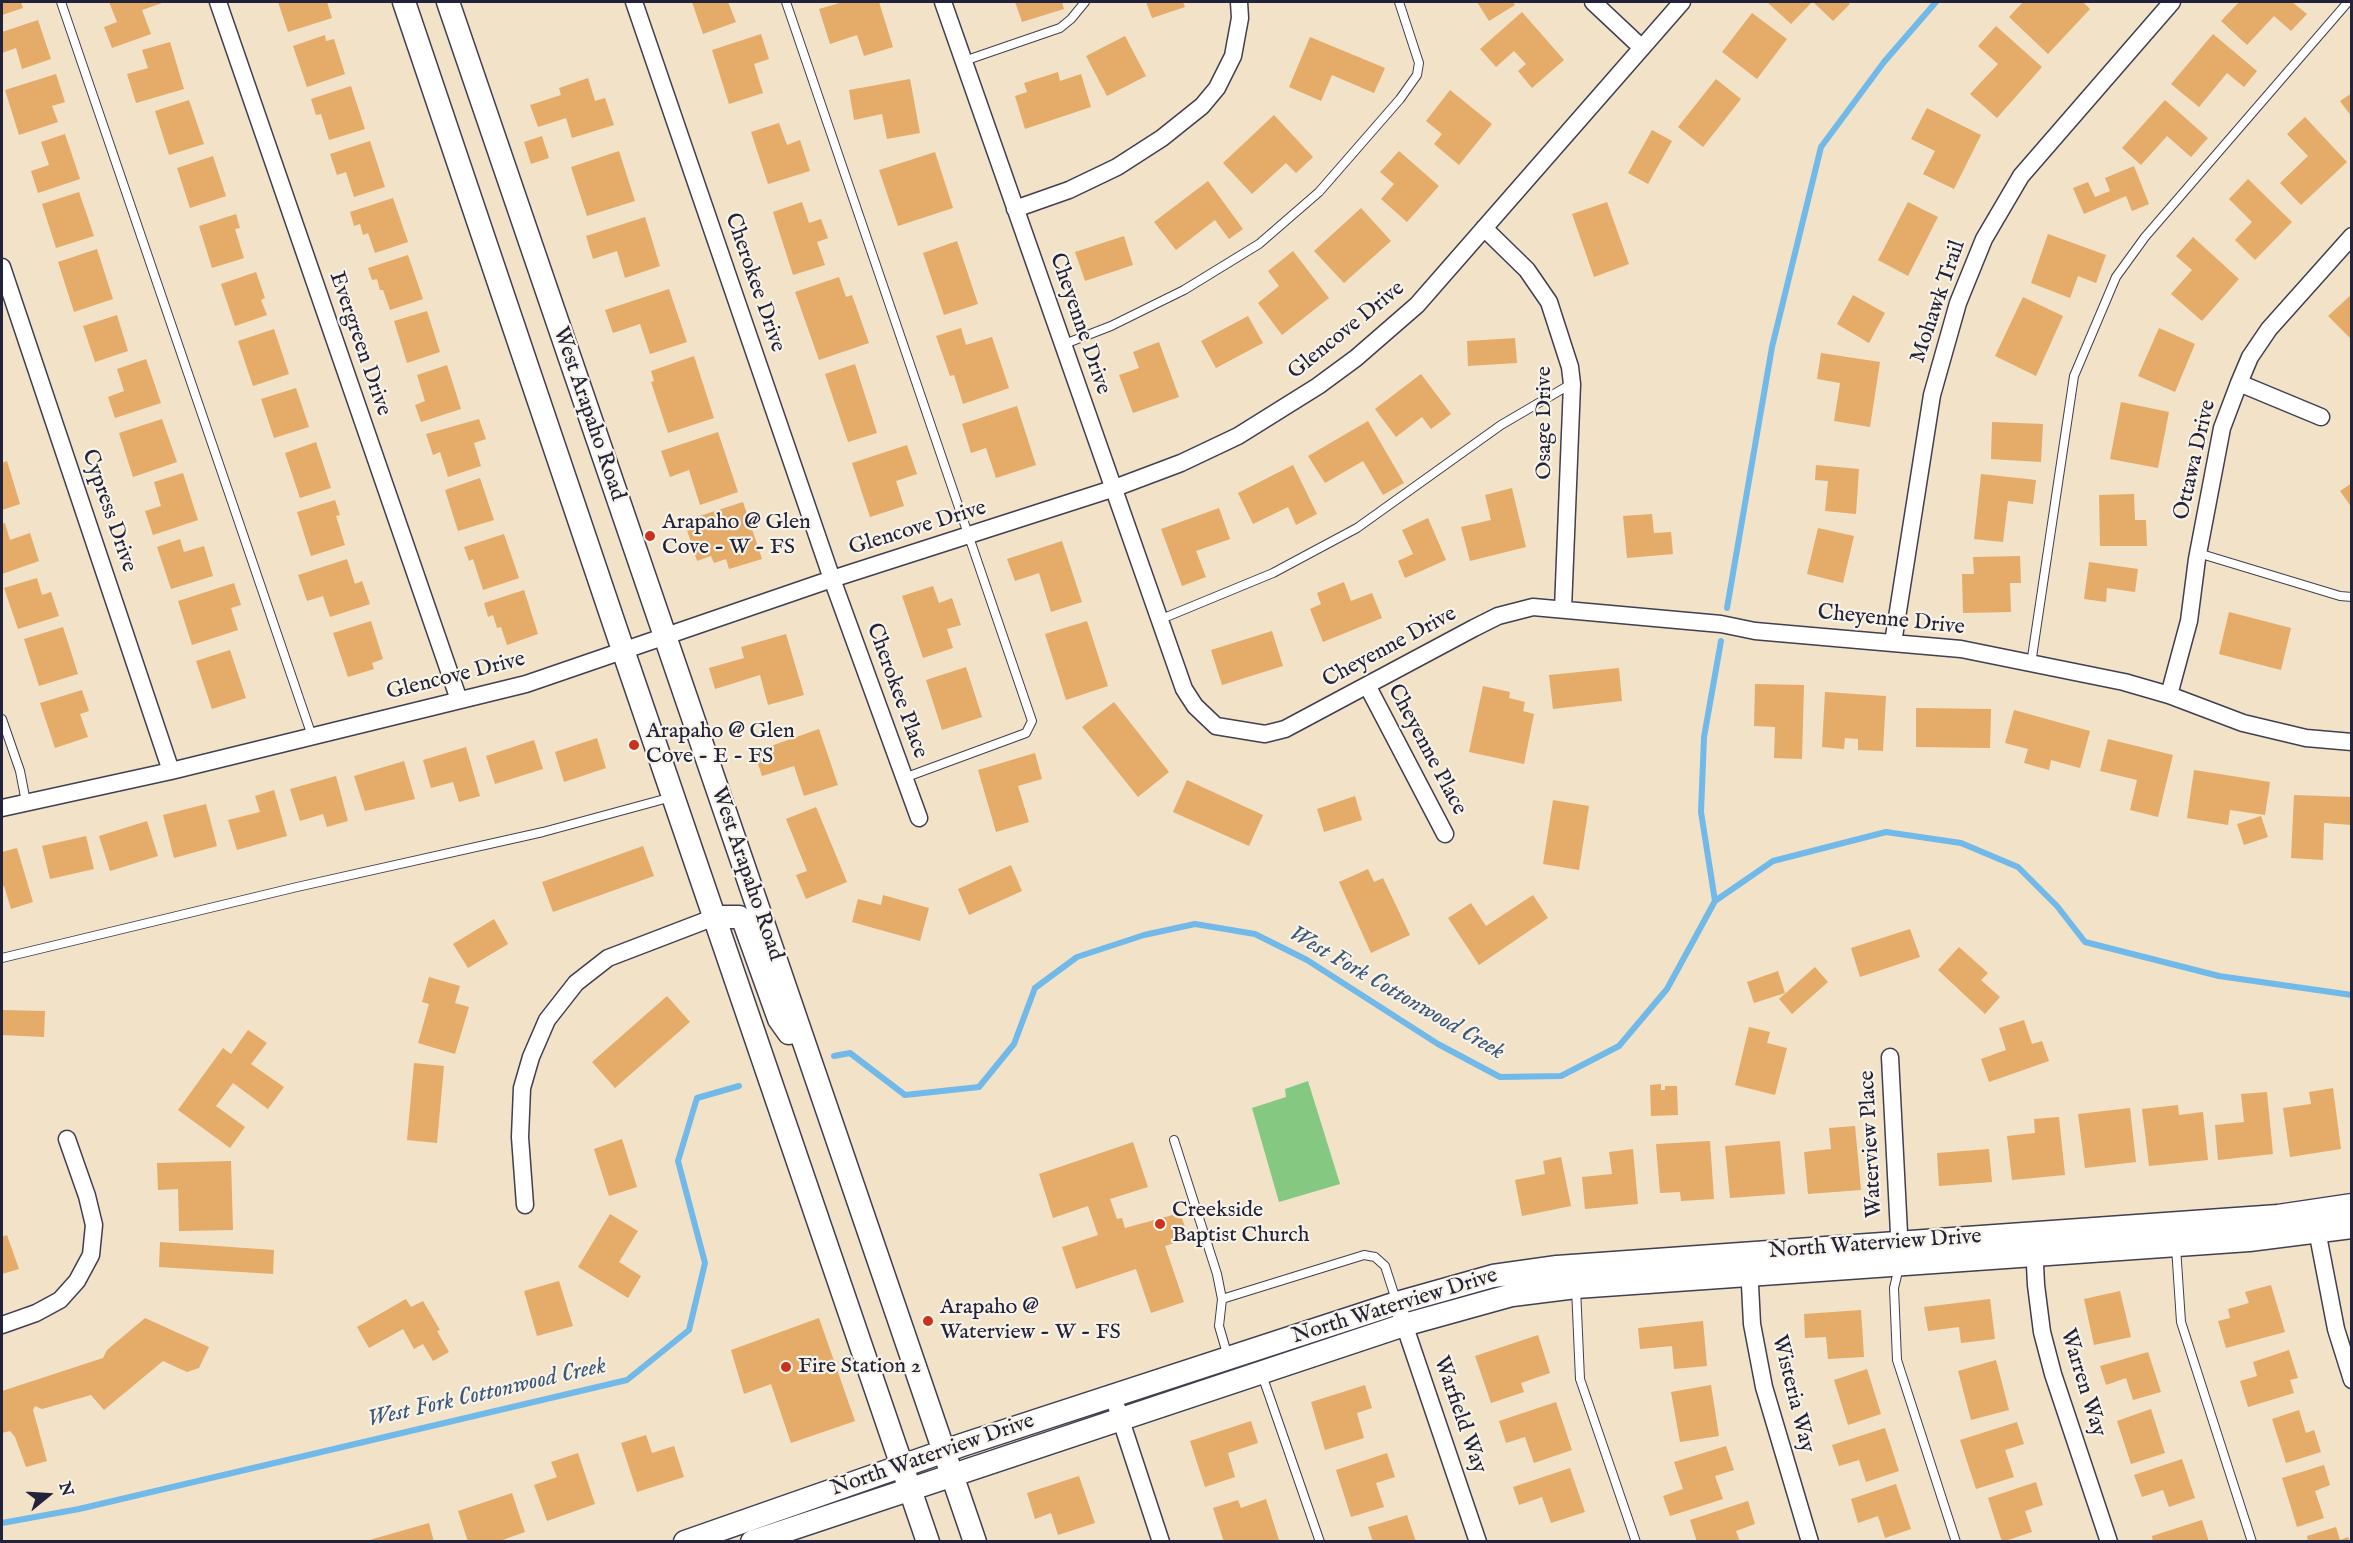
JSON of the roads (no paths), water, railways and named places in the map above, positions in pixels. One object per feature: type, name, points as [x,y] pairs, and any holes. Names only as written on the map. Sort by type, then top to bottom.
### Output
[{"type":"main road","name":"West Arapaho Road","points":[[404,2],[928,1542]]},
{"type":"main road","name":"West Arapaho Road","points":[[448,2],[975,1542]]},
{"type":"main road","points":[[715,917],[739,917],[744,922],[779,1019],[791,1037],[806,1051]]},
{"type":"main road","name":"North Waterview Drive","points":[[2034,1244],[2176,1245],[2315,1223],[2352,1205]]},
{"type":"main road","name":"North Waterview Drive","points":[[752,1542],[906,1477],[944,1452],[1397,1303],[1449,1287],[1524,1270],[1749,1264],[2315,1223],[2352,1227]]},
{"type":"main road","name":"North Waterview Drive","points":[[685,1542],[741,1532],[906,1477],[951,1473],[1404,1325],[1512,1295],[1749,1264]]},
{"type":"street","name":"Evergreen Drive","points":[[218,2],[459,700]]},
{"type":"street","name":"Cherokee Drive","points":[[634,2],[832,579]]},
{"type":"street","name":"Cheyenne Drive","points":[[943,2],[1184,689],[1195,706],[1216,726],[1265,734],[1285,729],[1498,616],[1533,607],[1721,624],[1755,631],[1961,649],[2124,682],[2169,695],[2243,723],[2306,738],[2352,742]]},
{"type":"street","points":[[1015,209],[1069,190],[1117,167],[1162,138],[1202,106],[1217,88],[1233,56],[1240,18],[1239,2]]},
{"type":"street","points":[[1593,2],[1642,48]]},
{"type":"street","name":"Glencove Drive","points":[[2,808],[171,771],[526,684],[663,635],[1112,489],[1181,464],[1238,436],[1317,386],[1356,358],[1417,305],[1682,2]]},
{"type":"street","name":"Mohawk Trail","points":[[1893,643],[1932,395],[1958,303],[1984,239],[2021,176],[2172,2]]},
{"type":"street","name":"Osage Drive","points":[[1484,228],[1527,270],[1549,302],[1562,337],[1572,384],[1563,609]]},
{"type":"street","name":"Ottawa Drive","points":[[2169,695],[2188,621],[2198,553],[2222,428],[2239,383],[2250,357],[2269,329],[2352,236]]},
{"type":"street","name":"Cypress Drive","points":[[2,267],[171,771]]},
{"type":"street","points":[[2239,383],[2320,417]]},
{"type":"street","name":"Cherokee Place","points":[[832,579],[919,818]]},
{"type":"street","name":"Cheyenne Place","points":[[1368,687],[1445,834]]},
{"type":"street","points":[[525,1205],[520,1137],[522,1089],[531,1057],[547,1020],[576,983],[608,958],[715,917]]},
{"type":"street","name":"Waterview Place","points":[[1890,1057],[1900,1253]]},
{"type":"street","points":[[2,1325],[36,1313],[60,1300],[77,1281],[91,1255],[94,1225],[67,1139]]},
{"type":"street","points":[[2315,1223],[2336,1329],[2352,1380]]},
{"type":"street","name":"Warren Way","points":[[2034,1244],[2036,1285],[2045,1342],[2109,1542]]},
{"type":"street","name":"Wisteria Way","points":[[1749,1264],[1752,1324],[1764,1387],[1810,1542]]},
{"type":"street","name":"Warfield Way","points":[[1397,1303],[1479,1542]]},
{"type":"street","points":[[1113,1396],[1161,1542]]},
{"type":"lane","points":[[61,2],[312,736]]},
{"type":"lane","points":[[786,2],[1032,720],[1026,733],[904,777]]},
{"type":"lane","points":[[964,61],[1060,28],[1085,2]]},
{"type":"lane","points":[[1062,345],[1111,326],[1184,290],[1259,244],[1319,192],[1400,99],[1417,75],[1419,63],[1399,2]]},
{"type":"lane","points":[[2031,664],[2074,376],[2116,277],[2145,237],[2348,2]]},
{"type":"lane","points":[[1159,620],[1273,573],[1356,528],[1501,425],[1572,384]]},
{"type":"lane","points":[[2198,553],[2340,596],[2352,597]]},
{"type":"lane","points":[[2,719],[20,771],[26,802]]},
{"type":"lane","points":[[2,958],[297,887],[543,832],[673,797]]},
{"type":"lane","points":[[1174,1140],[1217,1274],[1222,1299],[1219,1326],[1229,1358]]},
{"type":"lane","points":[[2176,1245],[2181,1322],[2252,1542]]},
{"type":"lane","points":[[1900,1253],[1894,1288],[1897,1360],[1956,1542]]},
{"type":"lane","points":[[1222,1299],[1364,1255],[1376,1257],[1386,1266],[1397,1303]]},
{"type":"lane","points":[[1576,1287],[1580,1379],[1636,1542]]},
{"type":"lane","points":[[1261,1372],[1320,1542]]},
{"type":"waterway","points":[[1727,608],[1772,347],[1821,147],[1884,62],[1936,2]]},
{"type":"waterway","points":[[1715,901],[1701,812],[1704,737],[1721,641]]},
{"type":"waterway","name":"West Fork Cottonwood Creek","points":[[834,1056],[850,1053],[905,1095],[979,1087],[1014,1044],[1035,988],[1077,957],[1144,935],[1195,924],[1255,934],[1307,960],[1438,1044],[1500,1077],[1561,1076],[1619,1046],[1667,989],[1715,901],[1773,861],[1886,832],[1961,843],[2018,867],[2057,906],[2085,942],[2219,976],[2352,995]]},
{"type":"waterway","name":"West Fork Cottonwood Creek","points":[[2,1523],[79,1509],[627,1380],[689,1330],[705,1263],[678,1161],[697,1098],[739,1086]]},
{"type":"place","name":"Arapaho @ Glen Cove - W - FS","points":[[650,536]]},
{"type":"place","name":"Arapaho @ Glen Cove - E - FS","points":[[634,745]]},
{"type":"place","name":"Creekside Baptist Church","points":[[1160,1224]]},
{"type":"place","name":"Arapaho @ Waterview - W - FS","points":[[928,1321]]},
{"type":"place","name":"Fire Station 2","points":[[786,1367]]}]
